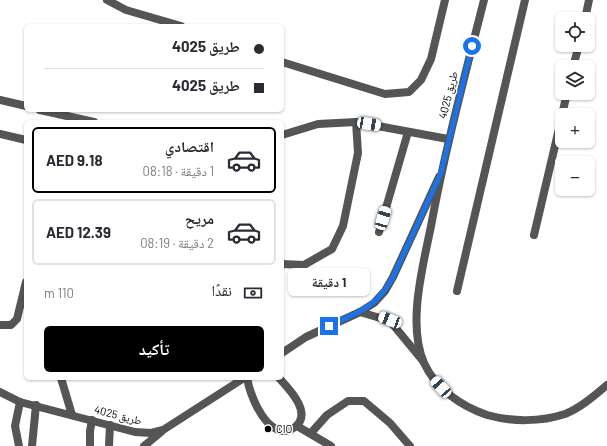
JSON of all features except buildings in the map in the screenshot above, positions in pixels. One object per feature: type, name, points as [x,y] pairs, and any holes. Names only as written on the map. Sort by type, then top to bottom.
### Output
[{"type":"street","points":[[107,0],[126,10],[174,24]]},
{"type":"street","points":[[284,63],[385,94],[409,92],[421,80],[431,59],[445,0]]},
{"type":"street","name":"طريق 4025","points":[[424,362],[418,335],[418,293],[448,139],[484,0]]},
{"type":"street","points":[[457,291],[525,0]]},
{"type":"street","points":[[586,12],[589,0]]},
{"type":"street","points":[[0,100],[24,106]]},
{"type":"street","points":[[49,112],[85,120]]},
{"type":"street","points":[[284,134],[318,124],[356,122],[448,139]]},
{"type":"street","points":[[284,264],[304,266],[332,249],[343,226],[358,153],[356,122]]},
{"type":"street","points":[[379,232],[408,132]]},
{"type":"street","points":[[0,134],[24,140]]},
{"type":"street","points":[[534,235],[555,145]]},
{"type":"street","name":"طريق 4025","points":[[284,352],[306,337],[360,312],[374,303],[385,291],[441,173]]},
{"type":"street","points":[[0,325],[10,325],[17,319],[24,290]]},
{"type":"street","name":"طريق 4025","points":[[360,312],[390,320],[424,362],[433,377],[450,396],[470,409],[493,417],[518,420],[543,419],[565,414],[587,401],[607,385]]},
{"type":"street","points":[[62,380],[72,415]]},
{"type":"street","name":"طريق 4025","points":[[0,392],[20,402],[135,432],[151,434],[163,430],[242,380]]},
{"type":"street","points":[[246,380],[253,400],[260,412],[271,425],[284,431],[291,430],[297,426],[301,420],[302,412],[300,405],[281,380]]},
{"type":"street","points":[[311,433],[327,415],[348,401],[364,401],[390,423],[410,446]]},
{"type":"street","points":[[19,446],[15,426],[20,402]]},
{"type":"street","points":[[32,446],[36,405]]},
{"type":"street","points":[[90,446],[92,420]]},
{"type":"street","points":[[109,446],[110,425]]},
{"type":"street","points":[[297,426],[331,446]]},
{"type":"street","points":[[144,446],[163,430]]},
{"type":"place","name":"CIO","points":[[268,429]]},
{"type":"route","points":[[329,326],[360,312],[374,303],[385,291],[393,277],[441,173],[448,139],[472,46]]}]
